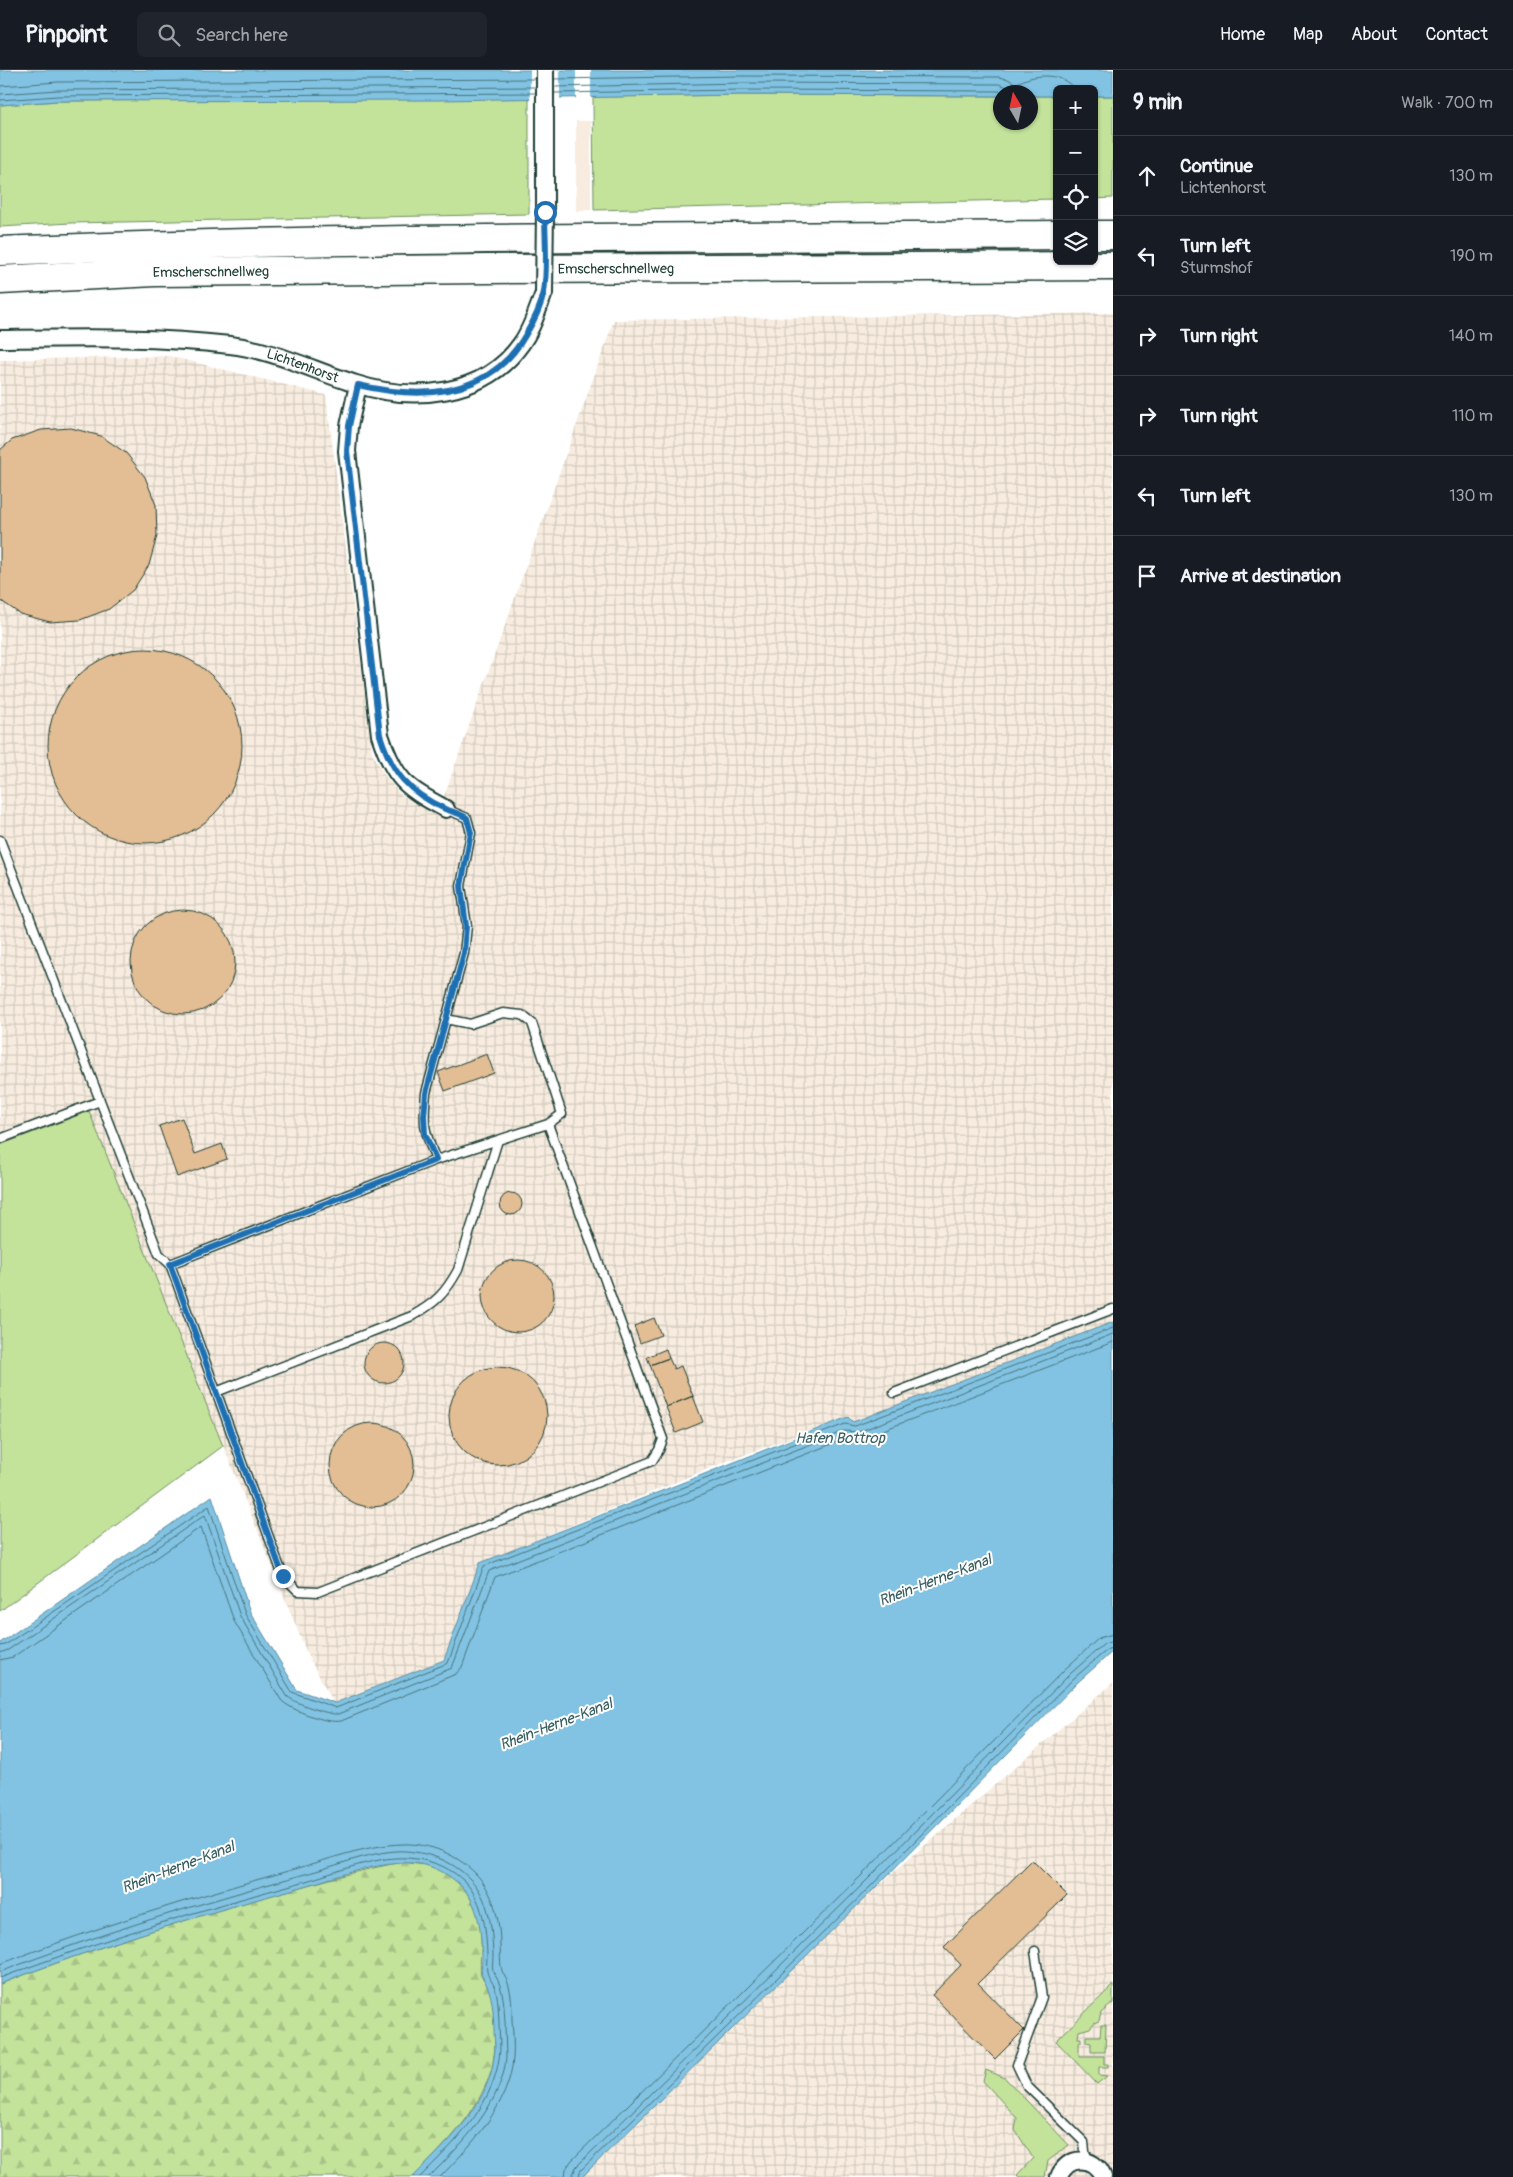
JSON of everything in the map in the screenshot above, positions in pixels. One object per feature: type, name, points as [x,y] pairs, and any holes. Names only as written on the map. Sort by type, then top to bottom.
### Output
[{"type":"highway","name":"Emscherschnellweg","points":[[0,251],[158,245],[471,240],[1053,235]]},
{"type":"highway","points":[[1098,235],[1113,235]]},
{"type":"highway","name":"Emscherschnellweg","points":[[0,280],[154,272],[1113,266]]},
{"type":"street","name":"Lichtenhorst","points":[[0,339],[186,341],[232,345],[275,355],[358,385],[386,392],[415,394],[444,392],[479,380],[502,364],[520,345],[534,321],[544,293],[545,70]]},
{"type":"street","points":[[358,385],[349,426],[347,451],[380,735],[392,766],[402,780],[414,792],[446,809]]},
{"type":"street","points":[[1059,2177],[1062,2168],[1071,2163],[1086,2160],[1093,2163],[1104,2175]]},
{"type":"lane","points":[[436,1160],[425,1134],[426,1093],[464,953],[466,926],[461,886],[471,833],[467,818],[446,809]]},
{"type":"lane","points":[[0,840],[4,862],[159,1254],[170,1264],[283,1576],[298,1591],[318,1592],[652,1461],[659,1450],[663,1439],[548,1124]]},
{"type":"lane","points":[[170,1264],[436,1160],[548,1124],[562,1114],[532,1023],[522,1015],[503,1014],[470,1024],[446,1019]]},
{"type":"lane","points":[[0,1139],[100,1101]]},
{"type":"lane","points":[[216,1392],[412,1316],[432,1305],[448,1289],[458,1270],[498,1140]]},
{"type":"lane","points":[[894,1393],[1113,1309]]},
{"type":"lane","points":[[1035,1952],[1042,1997],[1018,2065],[1027,2086],[1084,2142],[1086,2160]]},
{"type":"shaded area","points":[[576,121],[591,121],[591,210],[576,211]]},
{"type":"shaded area","points":[[1113,313],[1113,1322],[853,1422],[848,1417],[722,1463],[480,1563],[444,1660],[334,1703],[308,1656],[89,1112],[0,1145],[0,360],[169,356],[326,395],[372,752],[385,776],[401,795],[438,813],[614,320]]},
{"type":"shaded area","points":[[1113,1683],[1113,2177],[582,2177],[874,1889]]},
{"type":"green space","points":[[741,95],[993,96],[993,130],[1038,130],[1038,96],[1053,96],[1053,199],[594,210],[593,97]]},
{"type":"green space","points":[[1098,96],[1113,96],[1113,198],[1098,199]]},
{"type":"green space","points":[[529,98],[529,214],[71,223],[0,227],[0,105],[58,101]]},
{"type":"green space","points":[[89,1111],[223,1446],[0,1611],[0,1145]]},
{"type":"green space","points":[[404,1862],[430,1866],[450,1876],[466,1892],[472,1902],[480,1923],[481,1976],[491,1993],[495,2028],[493,2063],[485,2087],[477,2102],[459,2128],[413,2177],[0,2177],[0,1984],[102,1947],[205,1914],[339,1876]]},
{"type":"green space","points":[[1113,1985],[1113,2003],[1101,2013],[1099,2021],[1090,2028],[1079,2031],[1078,2038],[1081,2038],[1081,2042],[1079,2043],[1079,2056],[1104,2056],[1104,2064],[1108,2064],[1108,2067],[1099,2067],[1099,2075],[1107,2076],[1097,2084],[1056,2041]]},
{"type":"green space","points":[[1101,2025],[1106,2025],[1105,2052],[1091,2052],[1091,2043],[1086,2042],[1086,2036],[1100,2036]]},
{"type":"green space","points":[[986,2070],[1005,2078],[1069,2145],[1048,2161],[1045,2177],[1019,2177],[1017,2175],[1033,2158],[1015,2130],[1017,2118],[983,2081]]},
{"type":"water","points":[[0,70],[1113,70],[1113,96],[1098,96],[1098,85],[1053,85],[1053,96],[1038,96],[1038,85],[993,85],[993,96],[741,95],[440,100],[58,101],[0,105]]},
{"type":"water","points":[[1113,1322],[1113,1651],[1078,1682],[874,1889],[582,2177],[413,2177],[452,2138],[474,2108],[490,2075],[495,2050],[492,2002],[489,1990],[482,1976],[481,1939],[476,1911],[461,1886],[449,1876],[426,1865],[410,1863],[388,1864],[346,1874],[144,1933],[0,1984],[0,1643],[212,1496],[250,1612],[297,1690],[335,1703],[444,1660],[480,1563],[848,1417],[853,1422]]},
{"type":"pier","points":[[530,70],[560,70],[560,100],[530,101]]},
{"type":"pier","points":[[576,70],[591,70],[591,100],[576,100]]},
{"type":"building","points":[[71,428],[101,436],[126,453],[145,477],[156,505],[157,536],[149,565],[133,590],[109,609],[80,620],[50,622],[20,614],[0,600],[0,450],[12,440],[41,430]]},
{"type":"building","points":[[145,649],[164,651],[191,661],[206,671],[220,685],[234,709],[240,727],[242,746],[240,765],[230,792],[220,807],[206,821],[182,835],[164,841],[145,843],[126,841],[99,831],[84,821],[70,807],[56,783],[50,765],[48,746],[50,727],[60,700],[70,685],[84,671],[108,657],[126,651]]},
{"type":"building","points":[[183,910],[203,914],[220,925],[231,942],[235,962],[231,982],[220,999],[203,1010],[183,1014],[163,1010],[146,999],[135,982],[131,962],[135,942],[146,925],[163,914]]},
{"type":"building","points":[[487,1054],[494,1073],[445,1091],[438,1072]]},
{"type":"building","points":[[182,1118],[195,1154],[222,1144],[227,1159],[177,1177],[159,1126]]},
{"type":"building","points":[[511,1193],[519,1196],[522,1204],[519,1212],[511,1215],[503,1212],[500,1204],[503,1196]]},
{"type":"building","points":[[518,1260],[538,1266],[548,1276],[554,1296],[548,1316],[538,1326],[518,1332],[498,1326],[488,1316],[482,1296],[488,1276],[498,1266]]},
{"type":"building","points":[[654,1318],[661,1335],[640,1343],[634,1326]]},
{"type":"building","points":[[388,1343],[395,1346],[401,1352],[404,1363],[403,1371],[395,1380],[388,1383],[380,1383],[373,1380],[365,1371],[364,1359],[367,1352],[376,1344]]},
{"type":"building","points":[[666,1349],[669,1358],[650,1365],[647,1357]]},
{"type":"building","points":[[669,1358],[674,1369],[681,1366],[693,1396],[666,1407],[650,1365]]},
{"type":"building","points":[[498,1367],[517,1371],[533,1381],[543,1397],[547,1416],[543,1435],[533,1451],[517,1461],[498,1465],[479,1461],[463,1451],[453,1435],[449,1416],[453,1397],[463,1381],[479,1371]]},
{"type":"building","points":[[693,1396],[703,1422],[676,1433],[666,1407]]},
{"type":"building","points":[[372,1423],[388,1426],[402,1435],[411,1449],[414,1465],[411,1481],[402,1495],[388,1504],[372,1507],[356,1504],[342,1495],[333,1481],[330,1465],[333,1449],[342,1435],[356,1426]]},
{"type":"building","points":[[1032,1860],[1067,1895],[978,1983],[1024,2030],[995,2059],[932,1995],[961,1965],[944,1947]]},
{"type":"route","points":[[283,1576],[170,1264],[436,1160],[425,1134],[426,1093],[464,953],[466,926],[461,886],[471,833],[467,818],[414,792],[402,780],[392,766],[380,735],[347,451],[349,426],[358,385],[386,392],[415,394],[444,392],[465,386],[486,376],[502,364],[520,345],[534,321],[544,293],[545,212]]},
{"type":"water label","name":"Hafen Bottrop","points":[[840,1438]]},
{"type":"water label","name":"Rhein-Herne-Kanal","points":[[935,1580]]},
{"type":"water label","name":"Rhein-Herne-Kanal","points":[[556,1724]]},
{"type":"water label","name":"Rhein-Herne-Kanal","points":[[178,1867]]}]
